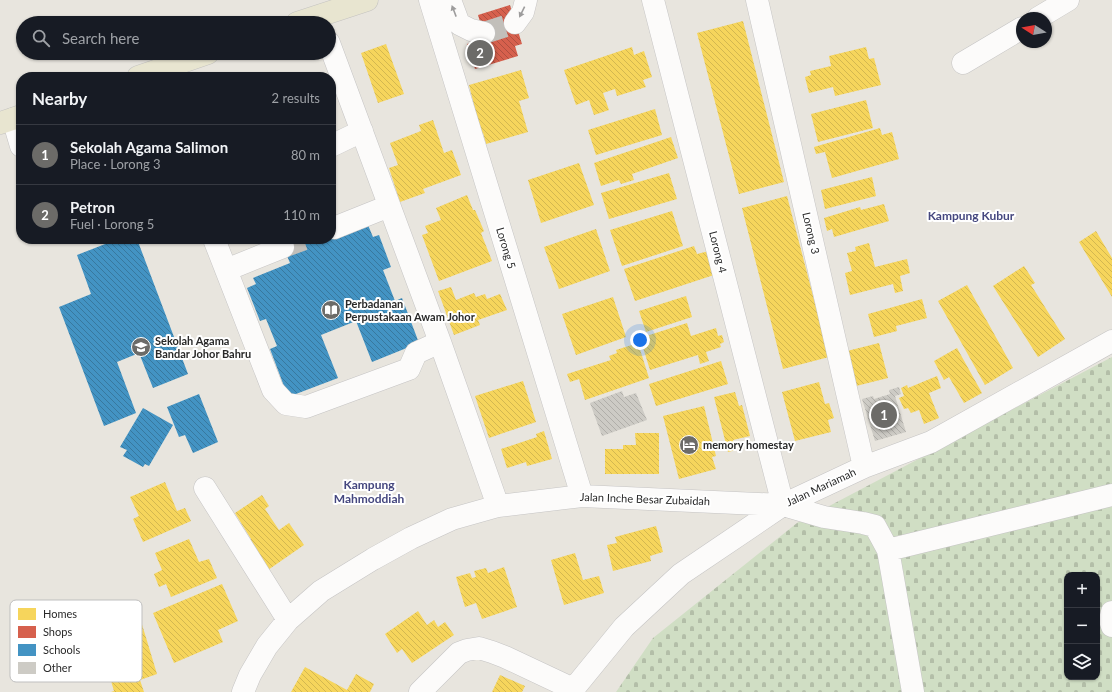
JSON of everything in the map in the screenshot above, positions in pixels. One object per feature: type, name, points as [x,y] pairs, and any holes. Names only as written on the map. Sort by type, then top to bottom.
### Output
[{"type":"main road","points":[[327,16],[367,0]]},
{"type":"main road","points":[[155,72],[189,60]]},
{"type":"street","name":"Lorong 5","points":[[430,0],[582,496]]},
{"type":"street","points":[[450,0],[459,24],[471,30],[484,33]]},
{"type":"street","points":[[515,23],[523,12],[526,0]]},
{"type":"street","name":"Lorong 4","points":[[653,0],[783,505]]},
{"type":"street","name":"Lorong 3","points":[[757,0],[864,466]]},
{"type":"street","points":[[1048,12],[1068,0]]},
{"type":"street","points":[[963,63],[1016,32]]},
{"type":"street","points":[[332,60],[335,72]]},
{"type":"street","points":[[337,83],[362,131],[440,342],[498,506]]},
{"type":"street","points":[[11,119],[16,132]]},
{"type":"street","points":[[336,144],[362,131]]},
{"type":"street","points":[[336,227],[389,206]]},
{"type":"street","points":[[216,244],[273,390],[286,404],[306,407],[409,369],[416,353],[440,342]]},
{"type":"street","points":[[226,270],[283,247]]},
{"type":"street","name":"Jalan Mariamah","points":[[572,690],[624,627],[681,574],[783,505],[864,466],[931,442],[1112,341]]},
{"type":"street","points":[[205,488],[288,620]]},
{"type":"street","points":[[888,550],[1112,495]]},
{"type":"street","name":"Jalan Inche Besar Zubaidah","points":[[243,692],[250,675],[267,646],[288,620],[321,591],[380,555],[411,538],[452,519],[498,506],[582,496],[783,505]]},
{"type":"street","points":[[783,505],[824,517],[874,526],[888,550],[913,692]]},
{"type":"street","points":[[1112,612],[1110,620],[1112,626]]},
{"type":"street","points":[[420,692],[459,653],[479,648],[506,657],[572,690]]},
{"type":"green space","points":[[1112,357],[1112,692],[616,692],[653,638],[797,523]]},
{"type":"building: Homes","points":[[743,21],[784,182],[739,194],[697,33]]},
{"type":"building: Homes","points":[[386,44],[404,94],[378,103],[361,53]]},
{"type":"building: Homes","points":[[632,47],[634,55],[644,51],[652,77],[643,80],[646,87],[617,96],[615,89],[603,93],[609,110],[594,115],[589,100],[576,105],[564,70]]},
{"type":"building: Homes","points":[[866,47],[869,59],[874,58],[881,85],[835,96],[833,87],[809,93],[805,77],[811,75],[810,71],[831,66],[829,56]]},
{"type":"building: Homes","points":[[521,70],[529,98],[519,101],[528,132],[486,144],[483,133],[474,136],[467,111],[475,109],[469,85]]},
{"type":"building: Homes","points":[[866,100],[873,128],[818,142],[811,114]]},
{"type":"building: Homes","points":[[655,109],[662,135],[596,155],[588,130]]},
{"type":"building: Homes","points":[[433,120],[444,153],[452,150],[461,175],[423,189],[425,193],[400,202],[389,168],[398,165],[390,143],[421,131],[419,125]]},
{"type":"building: Homes","points":[[880,128],[882,135],[892,132],[899,159],[832,178],[825,152],[816,154],[814,147]]},
{"type":"building: Homes","points":[[671,137],[678,158],[632,174],[634,180],[621,184],[619,180],[601,186],[594,163]]},
{"type":"building: Homes","points":[[579,163],[594,205],[541,223],[528,180]]},
{"type":"building: Homes","points":[[669,173],[677,199],[609,219],[601,193]]},
{"type":"building: Homes","points":[[872,177],[876,196],[825,209],[821,190]]},
{"type":"building: Homes","points":[[467,195],[484,231],[481,233],[492,261],[439,281],[422,235],[428,233],[425,226],[441,220],[436,208]]},
{"type":"building: Homes","points":[[787,196],[829,357],[783,369],[742,208]]},
{"type":"building: Homes","points":[[884,204],[889,221],[834,237],[832,229],[827,231],[824,218],[860,207],[861,210]]},
{"type":"building: Homes","points":[[672,211],[683,246],[622,266],[610,230]]},
{"type":"building: Homes","points":[[596,229],[610,271],[559,289],[544,247]]},
{"type":"building: Homes","points":[[1096,231],[1112,258],[1112,297],[1079,242]]},
{"type":"building: Homes","points":[[869,243],[875,267],[907,259],[910,273],[900,276],[903,291],[895,293],[893,284],[850,295],[845,273],[852,271],[847,253],[856,251],[855,247]]},
{"type":"building: Homes","points":[[694,246],[697,254],[709,251],[717,274],[635,301],[624,269]]},
{"type":"building: Homes","points":[[1024,266],[1035,283],[1031,285],[1065,339],[1038,357],[993,286]]},
{"type":"building: Homes","points":[[967,285],[1013,368],[985,385],[938,301]]},
{"type":"building: Homes","points":[[451,287],[456,300],[474,293],[476,297],[485,294],[487,299],[500,294],[507,310],[478,320],[480,325],[454,335],[438,291]]},
{"type":"building: Homes","points":[[686,296],[692,317],[646,332],[639,311]]},
{"type":"building: Homes","points":[[613,297],[626,337],[576,355],[562,314]]},
{"type":"building: Homes","points":[[922,299],[927,318],[896,326],[897,331],[874,337],[868,314]]},
{"type":"building: Homes","points":[[687,323],[691,336],[716,328],[718,336],[722,335],[724,342],[720,344],[721,347],[706,352],[709,361],[700,364],[698,355],[650,370],[640,338]]},
{"type":"building: Homes","points":[[638,343],[649,378],[585,400],[579,379],[570,382],[567,374],[611,360],[609,356],[617,353],[616,350]]},
{"type":"building: Homes","points":[[879,343],[888,378],[856,386],[847,351]]},
{"type":"building: Homes","points":[[957,348],[982,393],[964,403],[949,377],[944,380],[934,361]]},
{"type":"building: Homes","points":[[721,361],[728,384],[656,406],[649,384]]},
{"type":"building: Homes","points":[[937,376],[941,388],[929,393],[939,418],[924,424],[919,410],[911,413],[908,408],[904,409],[899,398],[904,396],[901,388],[907,385],[908,388]]},
{"type":"building: Homes","points":[[523,381],[536,422],[489,438],[475,396]]},
{"type":"building: Homes","points":[[819,382],[825,404],[829,403],[834,418],[828,420],[831,432],[795,441],[782,392]]},
{"type":"building: Homes","points":[[735,392],[739,406],[742,405],[750,436],[733,440],[736,450],[728,452],[714,397]]},
{"type":"building: Homes","points":[[704,406],[716,456],[712,457],[716,469],[679,479],[663,416]]},
{"type":"building: Homes","points":[[544,431],[552,459],[527,466],[526,462],[507,468],[501,449],[537,437],[536,434]]},
{"type":"building: Homes","points":[[635,433],[659,433],[659,474],[605,474],[605,449],[623,449],[623,445],[636,445]]},
{"type":"building: Homes","points":[[165,482],[177,511],[185,508],[191,521],[143,542],[133,519],[139,516],[130,497]]},
{"type":"building: Homes","points":[[262,495],[269,506],[265,509],[279,530],[289,523],[304,545],[268,570],[245,543],[251,539],[235,513]]},
{"type":"building: Homes","points":[[656,526],[663,552],[650,556],[651,561],[613,571],[607,545],[617,543],[615,537]]},
{"type":"building: Homes","points":[[189,539],[199,562],[209,559],[217,578],[171,597],[166,584],[159,587],[154,574],[162,570],[155,553]]},
{"type":"building: Homes","points":[[575,553],[583,580],[599,576],[604,593],[564,605],[551,560]]},
{"type":"building: Homes","points":[[504,567],[517,607],[482,619],[476,603],[465,607],[456,577],[470,573],[472,578],[476,577],[474,571],[486,568],[488,573]]},
{"type":"building: Homes","points":[[222,584],[238,621],[218,630],[223,642],[174,663],[153,613]]},
{"type":"building: Homes","points":[[418,611],[427,625],[434,620],[438,627],[445,622],[454,635],[412,663],[402,649],[397,653],[385,634]]},
{"type":"building: Homes","points":[[142,624],[157,674],[142,679]]},
{"type":"building: Homes","points":[[305,667],[347,690],[356,674],[374,684],[370,692],[291,692]]},
{"type":"building: Homes","points":[[500,675],[525,686],[522,692],[492,692]]},
{"type":"building: Homes","points":[[111,682],[141,682],[144,692],[111,692],[114,691]]},
{"type":"building: Shops","points":[[510,5],[522,44],[515,46],[518,56],[475,69],[467,44],[485,39],[478,15]]},
{"type":"building: Schools","name":"Perbadanan Perpustakaan Awam Johor","points":[[336,222],[368,225],[373,237],[379,235],[391,267],[383,270],[395,301],[402,298],[419,343],[372,362],[356,321],[321,335],[338,378],[288,397],[270,349],[277,346],[266,319],[260,321],[247,288],[256,284],[253,278],[290,263],[282,244],[336,244]]},
{"type":"building: Schools","points":[[105,244],[139,244],[188,374],[153,388],[139,353],[117,362],[136,413],[104,426],[59,307],[91,294],[77,255]]},
{"type":"building: Schools","points":[[199,394],[218,442],[193,453],[185,435],[179,437],[167,407]]},
{"type":"building: Schools","points":[[143,408],[173,425],[149,466],[145,464],[143,467],[123,456],[127,450],[120,447]]},
{"type":"building: Other","points":[[899,387],[901,394],[895,396],[906,432],[875,441],[862,399],[873,396],[874,399],[890,394],[889,390]]},
{"type":"building: Other","points":[[622,391],[624,397],[636,393],[647,420],[602,436],[590,403]]},
{"type":"tunnel","points":[[484,33],[515,23]]},
{"type":"tunnel","points":[[283,247],[291,244]]},
{"type":"place","name":"Petron","points":[[480,53]]},
{"type":"place","name":"Perbadanan Perpustakaan Awam Johor","points":[[331,310]]},
{"type":"place","name":"Sekolah Agama Bandar Johor Bahru","points":[[141,347]]},
{"type":"place","name":"Sekolah Agama Salimon","points":[[884,415]]},
{"type":"place","name":"memory homestay","points":[[689,445]]},
{"type":"district","name":"Kampung Kubur","points":[[971,216]]},
{"type":"district","name":"Kampung Mahmoddiah","points":[[369,492]]}]
